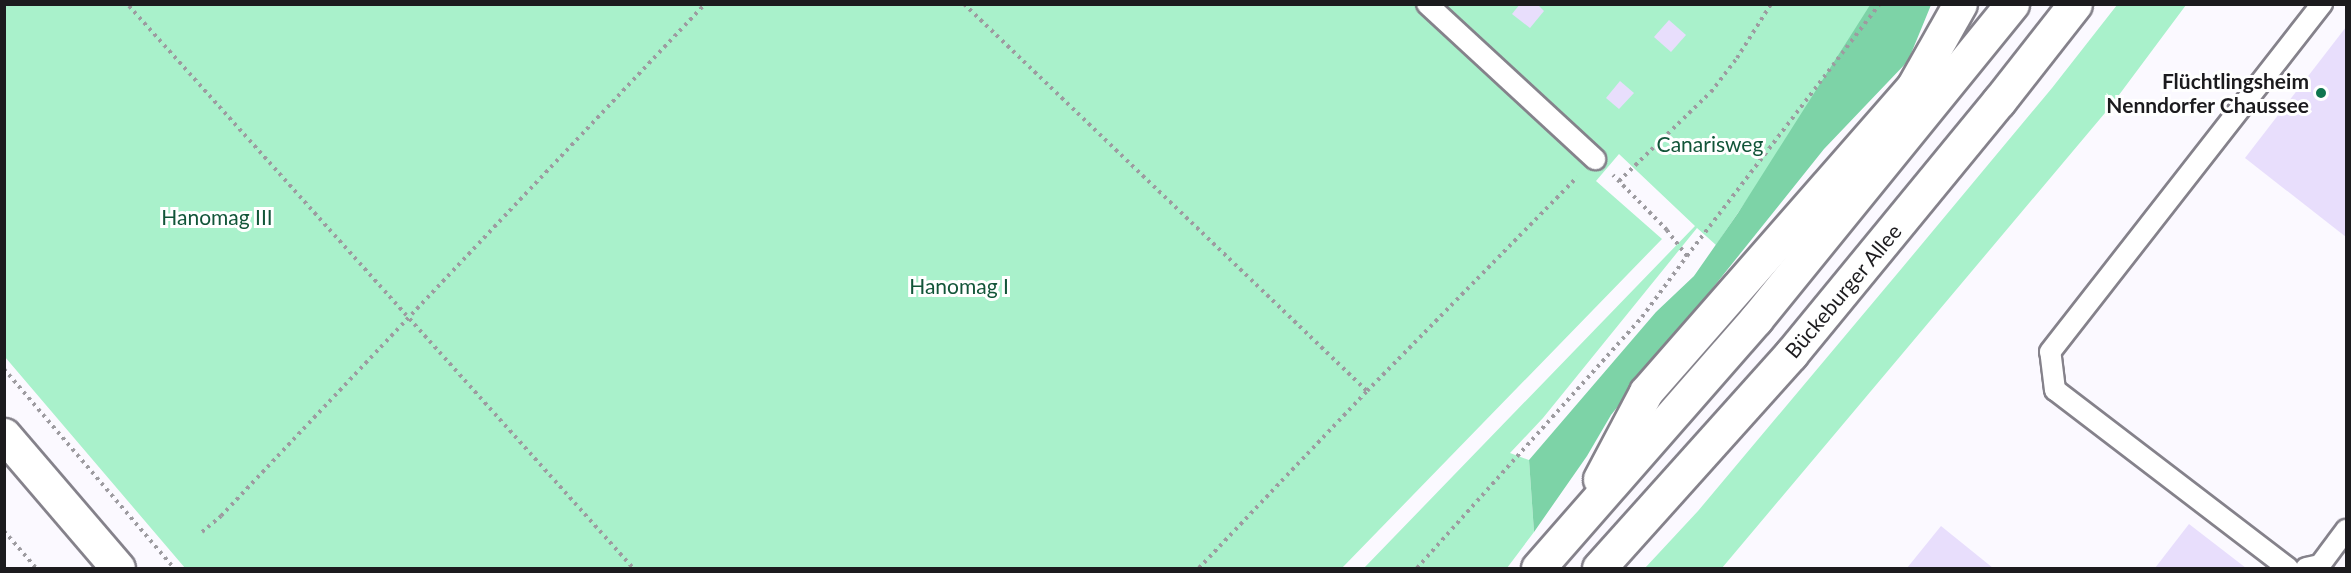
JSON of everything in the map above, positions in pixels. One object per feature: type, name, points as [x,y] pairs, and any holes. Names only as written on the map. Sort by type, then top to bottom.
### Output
[{"type":"main road","points":[[1571,532],[1646,392],[1913,87],[1960,4]]},
{"type":"main road","points":[[1538,568],[1764,310],[2012,4]]},
{"type":"main road","name":"Bückeburger Allee","points":[[1599,568],[1791,354],[1999,101],[2075,4]]},
{"type":"main road","points":[[4,435],[118,568]]},
{"type":"lane","points":[[1427,4],[1595,159]]},
{"type":"lane","points":[[2288,568],[2055,390],[2050,352],[2322,4]]},
{"type":"lane","points":[[2306,568],[2320,565],[2346,530]]},
{"type":"path","points":[[202,532],[221,516],[705,4]]},
{"type":"path","points":[[964,4],[1367,391]]},
{"type":"path","points":[[1619,181],[1711,92],[1737,58],[1771,4]]},
{"type":"path","points":[[1416,568],[1642,317],[1880,4]]},
{"type":"path","points":[[129,6],[633,568]]},
{"type":"path","points":[[1199,568],[1367,391],[1595,159],[1667,230],[1687,256]]},
{"type":"path","points":[[4,369],[174,568]]},
{"type":"path","points":[[4,531],[36,568]]},
{"type":"green space","name":"Hanomag I","points":[[4,5],[1880,5],[1716,245],[1697,228],[1543,418],[1510,453],[1529,460],[1534,532],[1507,568],[1364,568],[1695,226],[1619,154],[1596,181],[1662,239],[1342,568],[185,568],[5,357]]},
{"type":"green space","points":[[1870,5],[1931,5],[1908,61],[1824,149],[1611,415],[1587,456],[1534,532],[1529,460],[1656,312],[1694,276],[1738,213]]},
{"type":"green space","points":[[2117,5],[2186,5],[2110,107],[1722,568],[1645,568],[1698,511],[1902,268],[2052,88]]},
{"type":"building","points":[[1520,4],[1537,4],[1544,11],[1530,28],[1512,14]]},
{"type":"building","points":[[1669,20],[1686,35],[1671,52],[1654,37]]},
{"type":"building","name":"Flüchtlingsheim Nenndorfer Chaussee","points":[[2346,27],[2346,237],[2245,158]]},
{"type":"building","points":[[1620,81],[1634,93],[1619,109],[1606,98]]},
{"type":"building","points":[[2189,524],[2246,568],[2155,568]]},
{"type":"building","points":[[1941,526],[1993,568],[1907,568]]},
{"type":"place","name":"Flüchtlingsheim Nenndorfer Chaussee","points":[[2321,93]]},
{"type":"park label","name":"Canarisweg","points":[[1710,144]]},
{"type":"park label","name":"Hanomag III","points":[[217,217]]}]
